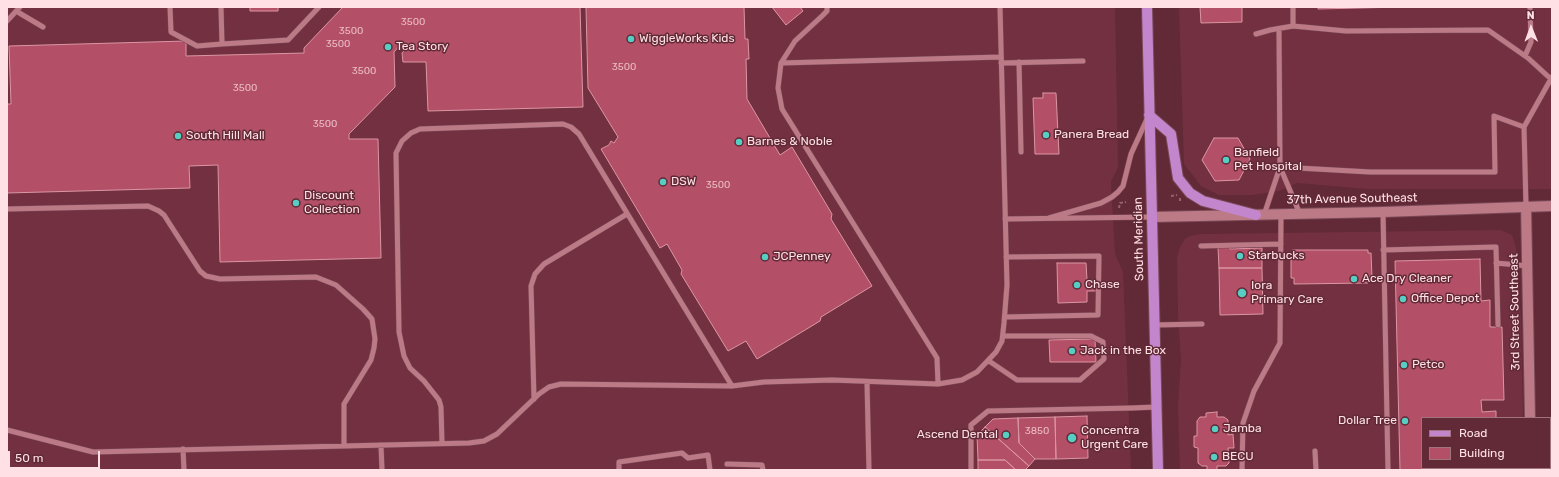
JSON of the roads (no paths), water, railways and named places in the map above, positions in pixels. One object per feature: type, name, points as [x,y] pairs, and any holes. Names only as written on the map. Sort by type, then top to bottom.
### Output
[{"type":"main road","name":"South Meridian","points":[[1147,7],[1158,470]]},
{"type":"main road","points":[[1149,115],[1171,134],[1178,178],[1190,193],[1203,201],[1260,215]]},
{"type":"main road","name":"3rd Street Southeast","points":[[1526,206],[1530,417]]},
{"type":"main road","name":"37th Avenue Southeast","points":[[1152,217],[1383,212],[1552,206]]},
{"type":"main road","points":[[1154,470],[1158,456]]},
{"type":"lane","points":[[170,7],[170,32],[197,46],[288,40],[319,7]]},
{"type":"lane","points":[[220,7],[222,44]]},
{"type":"lane","points":[[827,7],[827,11],[795,41],[781,63],[778,88],[782,109],[937,358],[938,384]]},
{"type":"lane","points":[[7,430],[93,452],[484,441],[497,434],[549,387],[561,384],[732,386],[764,382],[832,380],[938,384],[962,380],[978,372],[996,352],[1002,341],[1005,316],[1007,285],[1000,7]]},
{"type":"lane","points":[[1293,7],[1293,26]]},
{"type":"lane","points":[[1525,56],[1531,42],[1530,7]]},
{"type":"lane","points":[[7,20],[18,9],[43,27]]},
{"type":"lane","points":[[1256,34],[1293,26],[1346,31],[1488,30],[1525,56],[1552,79],[1524,127],[1526,206]]},
{"type":"lane","points":[[1279,29],[1280,167],[1300,214]]},
{"type":"lane","points":[[781,63],[1001,60],[1019,62],[1083,61]]},
{"type":"lane","points":[[1019,62],[1021,152]]},
{"type":"lane","points":[[1049,218],[1101,203],[1112,198],[1118,192],[1123,186],[1131,154],[1149,115]]},
{"type":"lane","points":[[1280,167],[1370,172],[1495,172],[1494,116],[1524,127]]},
{"type":"lane","points":[[442,443],[441,407],[439,400],[424,381],[410,368],[404,356],[399,332],[396,153],[402,141],[411,133],[427,127],[563,124],[571,127],[579,134],[732,386]]},
{"type":"lane","points":[[1260,215],[1280,167]]},
{"type":"lane","points":[[7,209],[148,206],[164,215],[200,270],[206,276],[220,279],[316,276],[336,285],[372,319],[374,333],[374,348],[371,360],[344,404],[344,446]]},
{"type":"lane","points":[[1383,212],[1388,470]]},
{"type":"lane","points":[[534,399],[531,286],[535,274],[544,264],[627,214]]},
{"type":"lane","points":[[1242,470],[1243,423],[1254,392],[1280,343],[1281,214]]},
{"type":"lane","points":[[1005,219],[1152,217]]},
{"type":"lane","points":[[1201,246],[1281,244]]},
{"type":"lane","points":[[1383,250],[1496,247],[1498,325]]},
{"type":"lane","points":[[1005,316],[1098,315],[1099,256],[1006,258]]},
{"type":"lane","points":[[1496,263],[1528,266]]},
{"type":"lane","points":[[1154,325],[1202,324]]},
{"type":"lane","points":[[989,361],[1017,380],[1080,380],[1104,359],[1103,342],[1091,336],[1002,336]]},
{"type":"lane","points":[[867,382],[869,470]]},
{"type":"lane","points":[[972,470],[971,425],[988,411],[1156,407]]},
{"type":"lane","points":[[382,445],[382,470]]},
{"type":"lane","points":[[183,449],[184,470]]},
{"type":"lane","points":[[1315,452],[1316,470]]},
{"type":"lane","points":[[619,470],[619,462],[682,453],[688,458],[708,455],[710,470]]},
{"type":"lane","points":[[727,464],[762,465],[763,470]]},
{"type":"place","name":"WiggleWorks Kids","points":[[631,39]]},
{"type":"place","name":"Tea Story","points":[[388,47]]},
{"type":"place","name":"Panera Bread","points":[[1046,135]]},
{"type":"place","name":"South Hill Mall","points":[[178,136]]},
{"type":"place","name":"Barnes & Noble","points":[[739,142]]},
{"type":"place","name":"Banfield Pet Hospital","points":[[1226,160]]},
{"type":"place","name":"DSW","points":[[663,182]]},
{"type":"place","name":"Discount Collection","points":[[296,203]]},
{"type":"place","name":"Starbucks","points":[[1240,256]]},
{"type":"place","name":"JCPenney","points":[[765,257]]},
{"type":"place","name":"Ace Dry Cleaner","points":[[1354,279]]},
{"type":"place","name":"Chase","points":[[1077,285]]},
{"type":"place","name":"Iora Primary Care","points":[[1242,293]]},
{"type":"place","name":"Office Depot","points":[[1403,299]]},
{"type":"place","name":"Jack in the Box","points":[[1072,351]]},
{"type":"place","name":"Petco","points":[[1404,365]]},
{"type":"place","name":"Dollar Tree","points":[[1405,421]]},
{"type":"place","name":"Jamba","points":[[1215,429]]},
{"type":"place","name":"Ascend Dental","points":[[1006,435]]},
{"type":"place","name":"Concentra Urgent Care","points":[[1072,438]]},
{"type":"place","name":"BECU","points":[[1214,457]]}]
